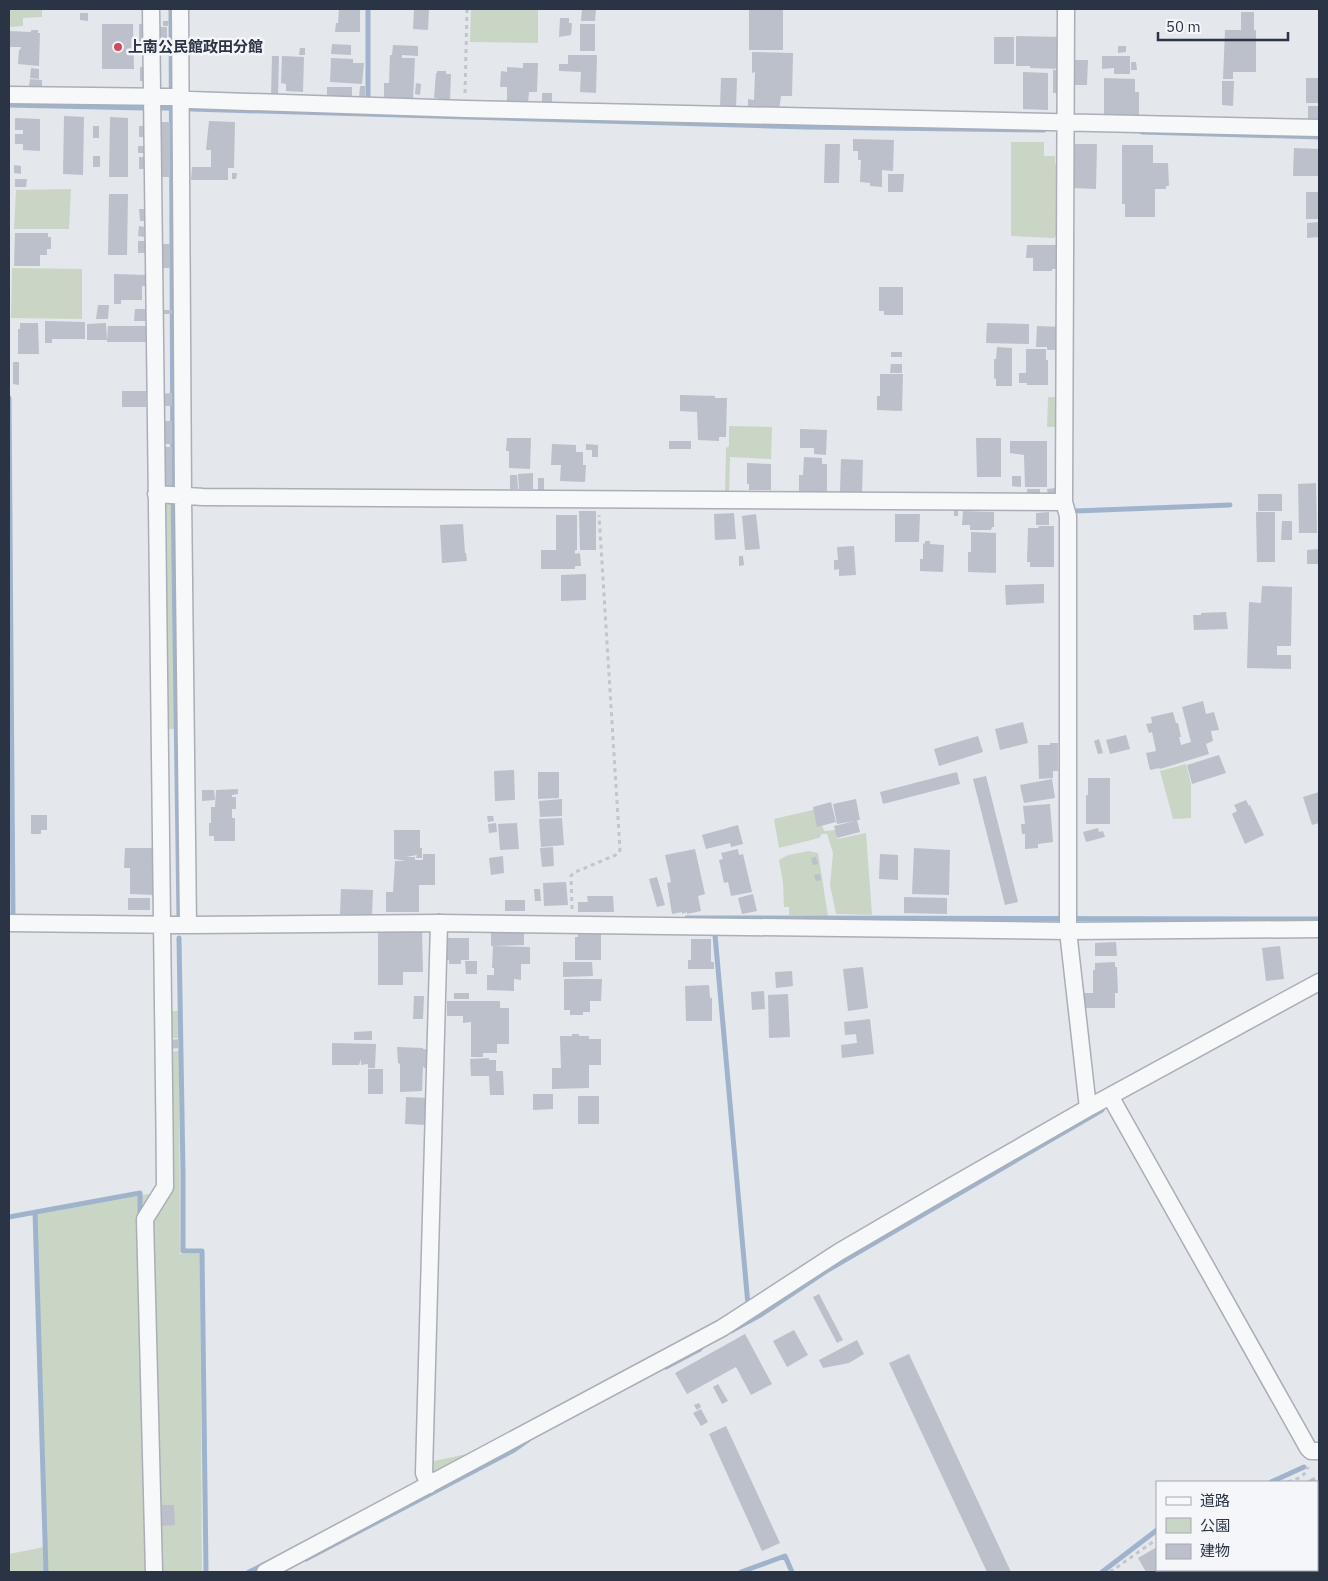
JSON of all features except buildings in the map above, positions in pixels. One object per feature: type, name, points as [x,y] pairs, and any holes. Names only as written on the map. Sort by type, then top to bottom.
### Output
[{"type":"street","points":[[151,9],[151,98],[172,495],[188,919]]},
{"type":"street","points":[[154,1572],[145,1219],[165,1187],[163,919],[172,495],[174,97],[180,9]]},
{"type":"street","points":[[1066,9],[1064,502],[1068,516],[1068,923],[1088,1108]]},
{"type":"street","points":[[9,95],[174,97],[190,100],[1067,128],[1319,128]]},
{"type":"street","points":[[172,495],[1064,502]]},
{"type":"street","points":[[9,923],[163,919],[439,923],[1068,923],[1319,929]]},
{"type":"street","points":[[427,1481],[439,923]]},
{"type":"street","points":[[265,1572],[427,1481],[722,1328],[839,1252],[1088,1108],[1112,1100],[1319,982]]},
{"type":"street","points":[[1112,1100],[1314,1456]]},
{"type":"path","points":[[465,109],[467,9]]},
{"type":"path","points":[[572,914],[570,876],[573,872],[612,858],[620,850],[599,508]]},
{"type":"path","points":[[1291,1481],[1301,1477],[1307,1471],[1314,1456]]},
{"type":"path","points":[[1110,1572],[1156,1540]]},
{"type":"green space","points":[[9,9],[42,9],[42,17],[23,18],[23,26],[9,27]]},
{"type":"green space","points":[[471,9],[538,9],[538,43],[470,42]]},
{"type":"green space","points":[[1011,142],[1044,142],[1044,156],[1055,156],[1055,164],[1062,165],[1057,234],[1054,238],[1011,236]]},
{"type":"green space","points":[[71,189],[69,229],[14,229],[16,190]]},
{"type":"green space","points":[[12,268],[82,269],[82,319],[11,318]]},
{"type":"green space","points":[[1048,397],[1055,397],[1060,402],[1061,427],[1047,427]]},
{"type":"green space","points":[[729,426],[772,427],[771,459],[730,457],[729,495],[725,495],[726,448],[729,446]]},
{"type":"green space","points":[[172,498],[175,729],[164,729],[161,502]]},
{"type":"green space","points":[[1186,764],[1191,784],[1191,818],[1173,819],[1160,771]]},
{"type":"green space","points":[[817,809],[824,831],[836,830],[837,839],[866,833],[872,915],[836,914],[830,885],[833,853],[827,834],[822,834],[819,838],[779,848],[774,819]]},
{"type":"green space","points":[[809,851],[818,853],[828,916],[789,915],[789,907],[784,907],[783,883],[779,860],[788,855]]},
{"type":"green space","points":[[166,1011],[178,1011],[179,1038],[166,1038]]},
{"type":"green space","points":[[179,1051],[180,1254],[200,1254],[202,1572],[9,1572],[9,1554],[44,1547],[34,1215],[170,1190],[166,1052]]},
{"type":"green space","points":[[472,1453],[430,1475],[429,1462]]},
{"type":"waterway","points":[[171,9],[173,491],[179,919]]},
{"type":"waterway","points":[[368,9],[368,97]]},
{"type":"waterway","points":[[9,105],[144,108]]},
{"type":"waterway","points":[[158,108],[173,108]]},
{"type":"waterway","points":[[191,109],[805,127],[1044,130]]},
{"type":"waterway","points":[[1142,132],[1319,137]]},
{"type":"waterway","points":[[9,398],[13,916]]},
{"type":"waterway","points":[[1076,511],[1230,505]]},
{"type":"waterway","points":[[687,918],[1317,919],[1319,923]]},
{"type":"waterway","points":[[715,935],[748,1305]]},
{"type":"waterway","points":[[179,938],[183,1251],[202,1251],[206,1572]]},
{"type":"waterway","points":[[731,1331],[762,1314],[828,1270],[1102,1110]]},
{"type":"waterway","points":[[9,1217],[140,1193],[140,1217]]},
{"type":"waterway","points":[[35,1212],[46,1572]]},
{"type":"waterway","points":[[666,1367],[700,1349]]},
{"type":"waterway","points":[[306,1559],[514,1450],[528,1440]]},
{"type":"waterway","points":[[1273,1481],[1304,1467]]},
{"type":"waterway","points":[[1102,1572],[1156,1531]]},
{"type":"waterway","points":[[741,1572],[785,1556],[792,1572]]},
{"type":"waterway","points":[[249,1572],[265,1564]]},
{"type":"place","name":"上南公民館政田分館","points":[[118,47]]}]
